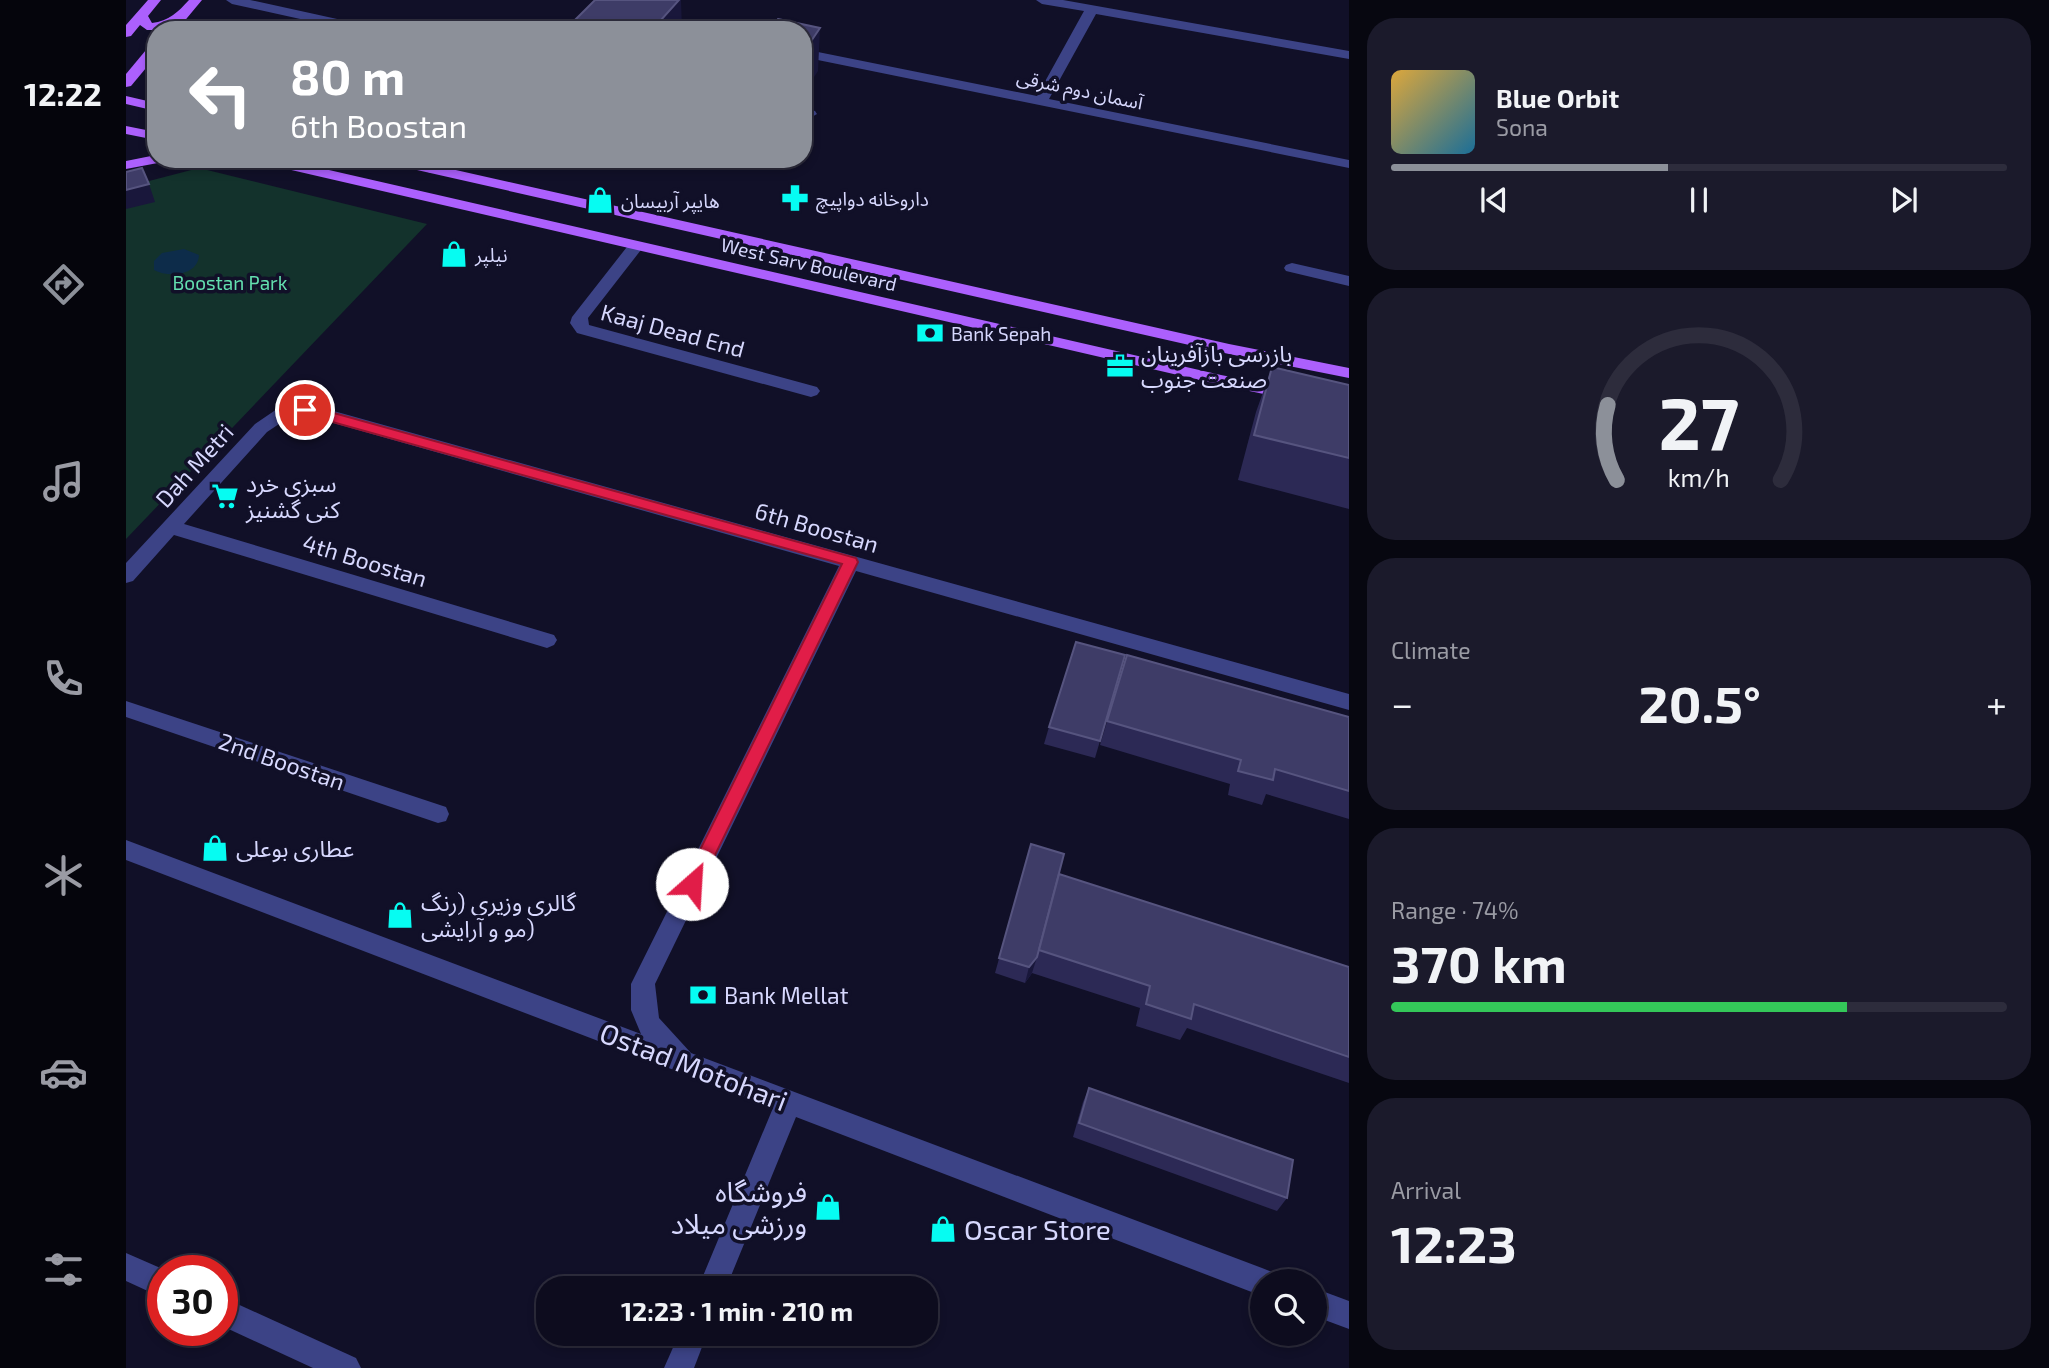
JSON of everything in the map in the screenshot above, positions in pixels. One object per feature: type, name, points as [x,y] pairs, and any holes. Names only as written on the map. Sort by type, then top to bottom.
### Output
[{"type":"main road","points":[[126,33],[155,0]]},
{"type":"main road","points":[[174,21],[179,19],[196,0]]},
{"type":"main road","points":[[141,14],[147,26]]},
{"type":"main road","points":[[126,83],[147,58]]},
{"type":"main road","points":[[126,100],[147,105]]},
{"type":"main road","points":[[126,130],[147,134]]},
{"type":"main road","points":[[126,165],[147,161]]},
{"type":"main road","name":"West Sarv Boulevard","points":[[300,168],[1221,380],[1349,406]]},
{"type":"main road","name":"West Sarv Boulevard","points":[[453,168],[1229,349],[1349,373]]},
{"type":"street","points":[[232,0],[328,21]]},
{"type":"street","points":[[1042,0],[1349,55]]},
{"type":"street","points":[[1041,101],[1093,9]]},
{"type":"street","points":[[636,19],[646,21]]},
{"type":"street","name":"آسمان دوم شرقی","points":[[812,55],[1349,164]]},
{"type":"street","name":"Kaaj Dead End","points":[[636,246],[580,317],[578,323],[583,329],[811,391]]},
{"type":"street","points":[[1292,268],[1349,281]]},
{"type":"street","name":"6th Boostan","points":[[271,419],[297,410],[316,411],[1349,702]]},
{"type":"street","name":"Dah Metri","points":[[126,576],[271,419]]},
{"type":"street","name":"4th Boostan","points":[[170,527],[547,640]]},
{"type":"street","points":[[687,1063],[646,1023],[642,1003],[643,984],[851,562]]},
{"type":"street","name":"2nd Boostan","points":[[126,709],[438,814]]},
{"type":"street","name":"Ostad Motohari","points":[[126,850],[1250,1277]]},
{"type":"street","points":[[717,1276],[789,1102]]},
{"type":"street","points":[[126,1268],[147,1277]]},
{"type":"street","points":[[1327,1307],[1349,1315]]},
{"type":"street","points":[[238,1318],[346,1368]]},
{"type":"street","points":[[679,1368],[689,1346]]},
{"type":"green space","name":"Boostan Park","points":[[199,168],[427,224],[126,539],[126,187]]},
{"type":"water","points":[[184,249],[199,255],[194,267],[174,274],[154,270],[154,261],[162,253]]},
{"type":"building","points":[[595,0],[679,0],[660,21],[574,21]]},
{"type":"building","points":[[812,26],[820,28],[812,40]]},
{"type":"building","points":[[142,168],[149,184],[126,190],[126,172]]},
{"type":"building","points":[[1272,367],[1349,385],[1349,458],[1254,435]]},
{"type":"building","points":[[1076,642],[1125,655],[1100,741],[1049,727]]},
{"type":"building","points":[[1127,655],[1349,717],[1349,791],[1275,769],[1273,780],[1238,771],[1241,760],[1107,721]]},
{"type":"building","points":[[1031,844],[1064,854],[1037,957],[1029,967],[999,958]]},
{"type":"building","points":[[1059,874],[1349,967],[1349,1057],[1194,1004],[1191,1019],[1146,1004],[1150,986],[1039,950]]},
{"type":"building","points":[[1089,1088],[1293,1160],[1287,1198],[1079,1123]]},
{"type":"place","name":"داروخانه دواپیچ","points":[[795,198]]},
{"type":"place","name":"هایپر آربیسان","points":[[600,200]]},
{"type":"place","name":"نیلپر","points":[[454,254]]},
{"type":"place","name":"Bank Sepah","points":[[930,333]]},
{"type":"place","name":"بازرسی بازآفرینان صنعت جنوب","points":[[1120,366]]},
{"type":"place","name":"سبزی خرد کنی گشنیز","points":[[225,496]]},
{"type":"place","name":"عطاری بوعلی","points":[[215,848]]},
{"type":"place","name":"گالری وزیری (رنگ مو و آرایشی)","points":[[400,915]]},
{"type":"place","name":"Bank Mellat","points":[[703,995]]},
{"type":"place","name":"فروشگاه ورزشی میلاد","points":[[828,1207]]},
{"type":"place","name":"Oscar Store","points":[[943,1229]]},
{"type":"route","points":[[305,410],[851,562],[692,884]]}]
